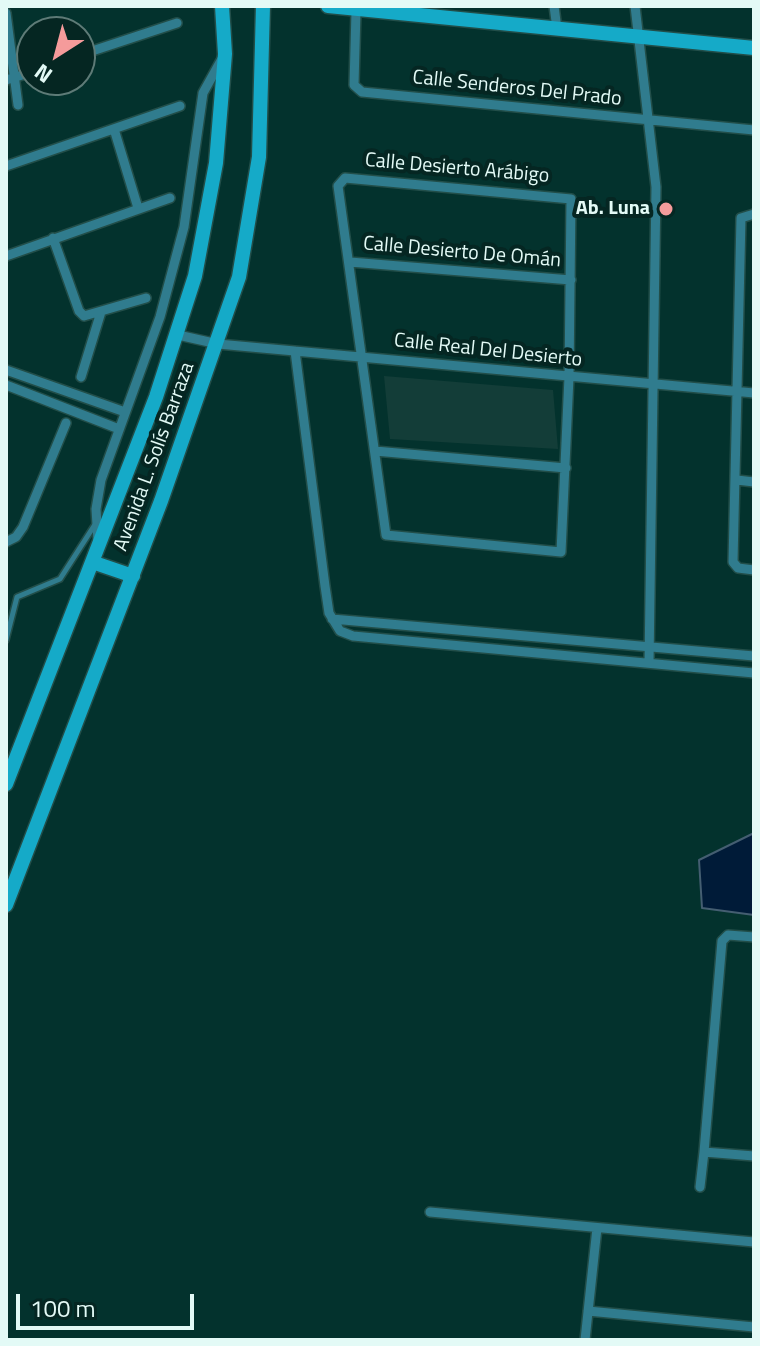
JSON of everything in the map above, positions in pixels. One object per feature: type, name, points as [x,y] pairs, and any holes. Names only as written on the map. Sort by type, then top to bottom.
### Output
[{"type":"main road","name":"Avenida L. Solís Barraza","points":[[6,784],[178,335],[207,227],[216,163],[225,54],[222,6]]},
{"type":"main road","name":"Avenida L. Solís Barraza","points":[[6,905],[133,576],[218,344],[239,277],[253,207],[263,98],[263,6]]},
{"type":"main road","points":[[328,6],[754,48]]},
{"type":"main road","points":[[92,562],[133,576]]},
{"type":"street","points":[[554,6],[557,29]]},
{"type":"street","points":[[635,6],[656,201],[649,663]]},
{"type":"street","name":"Calle Senderos Del Prado","points":[[356,11],[354,85],[362,92],[754,130]]},
{"type":"street","points":[[6,13],[10,79],[18,105]]},
{"type":"street","points":[[96,50],[177,23]]},
{"type":"street","points":[[99,545],[96,524],[101,480],[160,317],[184,227],[203,93],[209,77],[225,54]]},
{"type":"street","points":[[6,166],[180,106]]},
{"type":"street","points":[[114,129],[138,208]]},
{"type":"street","name":"Calle Desierto Arábigo","points":[[345,178],[568,197],[572,202],[571,280],[564,546],[558,553],[387,536],[338,186],[345,178]]},
{"type":"street","points":[[6,256],[170,198]]},
{"type":"street","points":[[751,213],[741,218],[733,562],[738,568],[754,570]]},
{"type":"street","points":[[53,238],[79,311],[84,316],[146,298]]},
{"type":"street","name":"Calle Desierto De Omán","points":[[350,262],[571,280]]},
{"type":"street","points":[[740,306],[754,307]]},
{"type":"street","points":[[81,377],[101,312]]},
{"type":"street","name":"Calle Real Del Desierto","points":[[178,335],[218,344],[754,393]]},
{"type":"street","points":[[295,351],[318,537],[332,619],[340,631],[353,636],[754,673]]},
{"type":"street","points":[[6,370],[125,412]]},
{"type":"street","points":[[6,385],[119,429]]},
{"type":"street","points":[[6,542],[16,537],[23,527],[66,423]]},
{"type":"street","points":[[375,451],[566,468]]},
{"type":"street","points":[[737,480],[754,482]]},
{"type":"street","points":[[332,619],[754,656]]},
{"type":"street","points":[[700,1187],[722,941],[728,935],[754,937]]},
{"type":"street","points":[[704,1152],[754,1156]]},
{"type":"street","points":[[430,1212],[754,1242]]},
{"type":"street","points":[[585,1340],[597,1228]]},
{"type":"street","points":[[588,1311],[754,1327]]},
{"type":"lane","points":[[6,640],[17,597],[60,579],[96,524]]},
{"type":"shaded area","points":[[384,376],[553,390],[558,449],[390,439]]},
{"type":"shaded area","points":[[754,833],[754,915],[702,908],[699,860]]},
{"type":"place","name":"Ab. Luna","points":[[666,209]]}]
